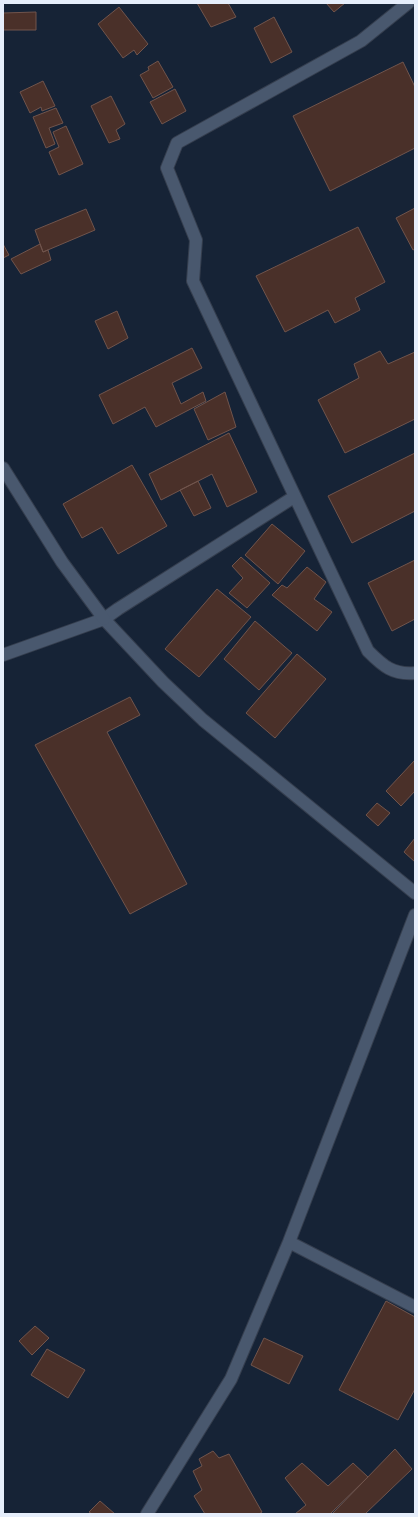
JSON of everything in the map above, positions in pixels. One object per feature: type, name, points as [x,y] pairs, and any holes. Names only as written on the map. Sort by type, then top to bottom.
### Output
[{"type":"street","points":[[408,3],[361,41],[176,143],[167,168],[196,240],[193,281],[368,651],[383,666],[403,674],[415,673]]},
{"type":"street","points":[[3,468],[62,562],[104,619],[163,682],[203,720],[415,893]]},
{"type":"street","points":[[3,655],[104,619],[294,497]]},
{"type":"street","points":[[147,1514],[231,1379],[289,1242],[415,915]]},
{"type":"street","points":[[289,1242],[415,1307]]},
{"type":"building","points":[[197,3],[228,3],[236,17],[211,27]]},
{"type":"building","points":[[326,3],[345,3],[334,12]]},
{"type":"building","points":[[119,7],[148,44],[137,55],[134,50],[123,58],[98,24]]},
{"type":"building","points":[[36,12],[36,30],[3,30],[3,13]]},
{"type":"building","points":[[274,17],[292,52],[271,63],[254,28]]},
{"type":"building","points":[[158,61],[173,87],[153,98],[140,75],[149,70],[148,67]]},
{"type":"building","points":[[403,62],[415,87],[415,148],[330,191],[293,116]]},
{"type":"building","points":[[43,81],[55,106],[42,111],[41,107],[30,113],[20,92]]},
{"type":"building","points":[[175,89],[186,111],[162,124],[150,102]]},
{"type":"building","points":[[111,96],[125,124],[116,130],[120,139],[109,143],[91,106]]},
{"type":"building","points":[[56,108],[63,123],[49,128],[55,144],[46,148],[33,117]]},
{"type":"building","points":[[66,126],[83,164],[59,175],[49,152],[59,147],[53,132]]},
{"type":"building","points":[[415,208],[415,249],[413,250],[396,218]]},
{"type":"building","points":[[86,209],[95,230],[43,252],[35,230]]},
{"type":"building","points":[[358,227],[385,282],[355,298],[360,310],[335,323],[328,310],[285,332],[256,276]]},
{"type":"building","points":[[3,244],[9,255],[3,258]]},
{"type":"building","points":[[40,244],[43,252],[48,250],[51,260],[21,274],[11,259]]},
{"type":"building","points":[[117,311],[128,338],[108,349],[95,321]]},
{"type":"building","points":[[192,348],[202,368],[172,383],[181,404],[203,392],[206,401],[156,427],[145,407],[113,424],[99,395]]},
{"type":"building","points":[[380,351],[388,364],[415,352],[415,419],[345,453],[318,400],[359,378],[354,364]]},
{"type":"building","points":[[225,392],[236,427],[208,440],[194,409]]},
{"type":"building","points":[[229,433],[257,492],[227,507],[212,474],[161,500],[149,474]]},
{"type":"building","points":[[415,453],[415,511],[352,543],[328,496]]},
{"type":"building","points":[[132,465],[167,526],[118,554],[102,527],[82,538],[63,504]]},
{"type":"building","points":[[198,481],[211,508],[194,516],[180,490]]},
{"type":"building","points":[[272,524],[305,551],[278,584],[245,555]]},
{"type":"building","points":[[241,557],[270,583],[247,608],[229,593],[243,578],[232,566]]},
{"type":"building","points":[[415,560],[415,619],[392,631],[368,583]]},
{"type":"building","points":[[307,567],[326,582],[314,599],[332,612],[317,631],[272,595],[282,585],[287,588]]},
{"type":"building","points":[[217,589],[251,617],[199,677],[165,649]]},
{"type":"building","points":[[255,621],[292,653],[259,690],[224,659]]},
{"type":"building","points":[[297,654],[326,679],[275,738],[246,713]]},
{"type":"building","points":[[130,697],[140,715],[107,732],[187,884],[130,914],[35,745]]},
{"type":"building","points":[[415,760],[415,791],[401,806],[386,791]]},
{"type":"building","points":[[377,803],[390,813],[378,826],[366,815]]},
{"type":"building","points":[[415,838],[415,862],[404,852]]},
{"type":"building","points":[[386,1301],[415,1317],[415,1389],[398,1420],[339,1390]]},
{"type":"building","points":[[35,1326],[49,1338],[32,1355],[19,1341]]},
{"type":"building","points":[[264,1338],[303,1356],[289,1384],[251,1365]]},
{"type":"building","points":[[47,1349],[85,1370],[68,1398],[31,1375]]},
{"type":"building","points":[[395,1449],[412,1469],[365,1514],[332,1514]]},
{"type":"building","points":[[213,1451],[219,1458],[229,1454],[262,1512],[259,1514],[205,1514],[194,1496],[202,1490],[193,1471],[202,1466],[199,1459]]},
{"type":"building","points":[[302,1463],[328,1486],[353,1463],[368,1477],[330,1514],[295,1514],[306,1505],[285,1478]]},
{"type":"building","points":[[100,1501],[115,1514],[92,1514],[89,1512]]}]
